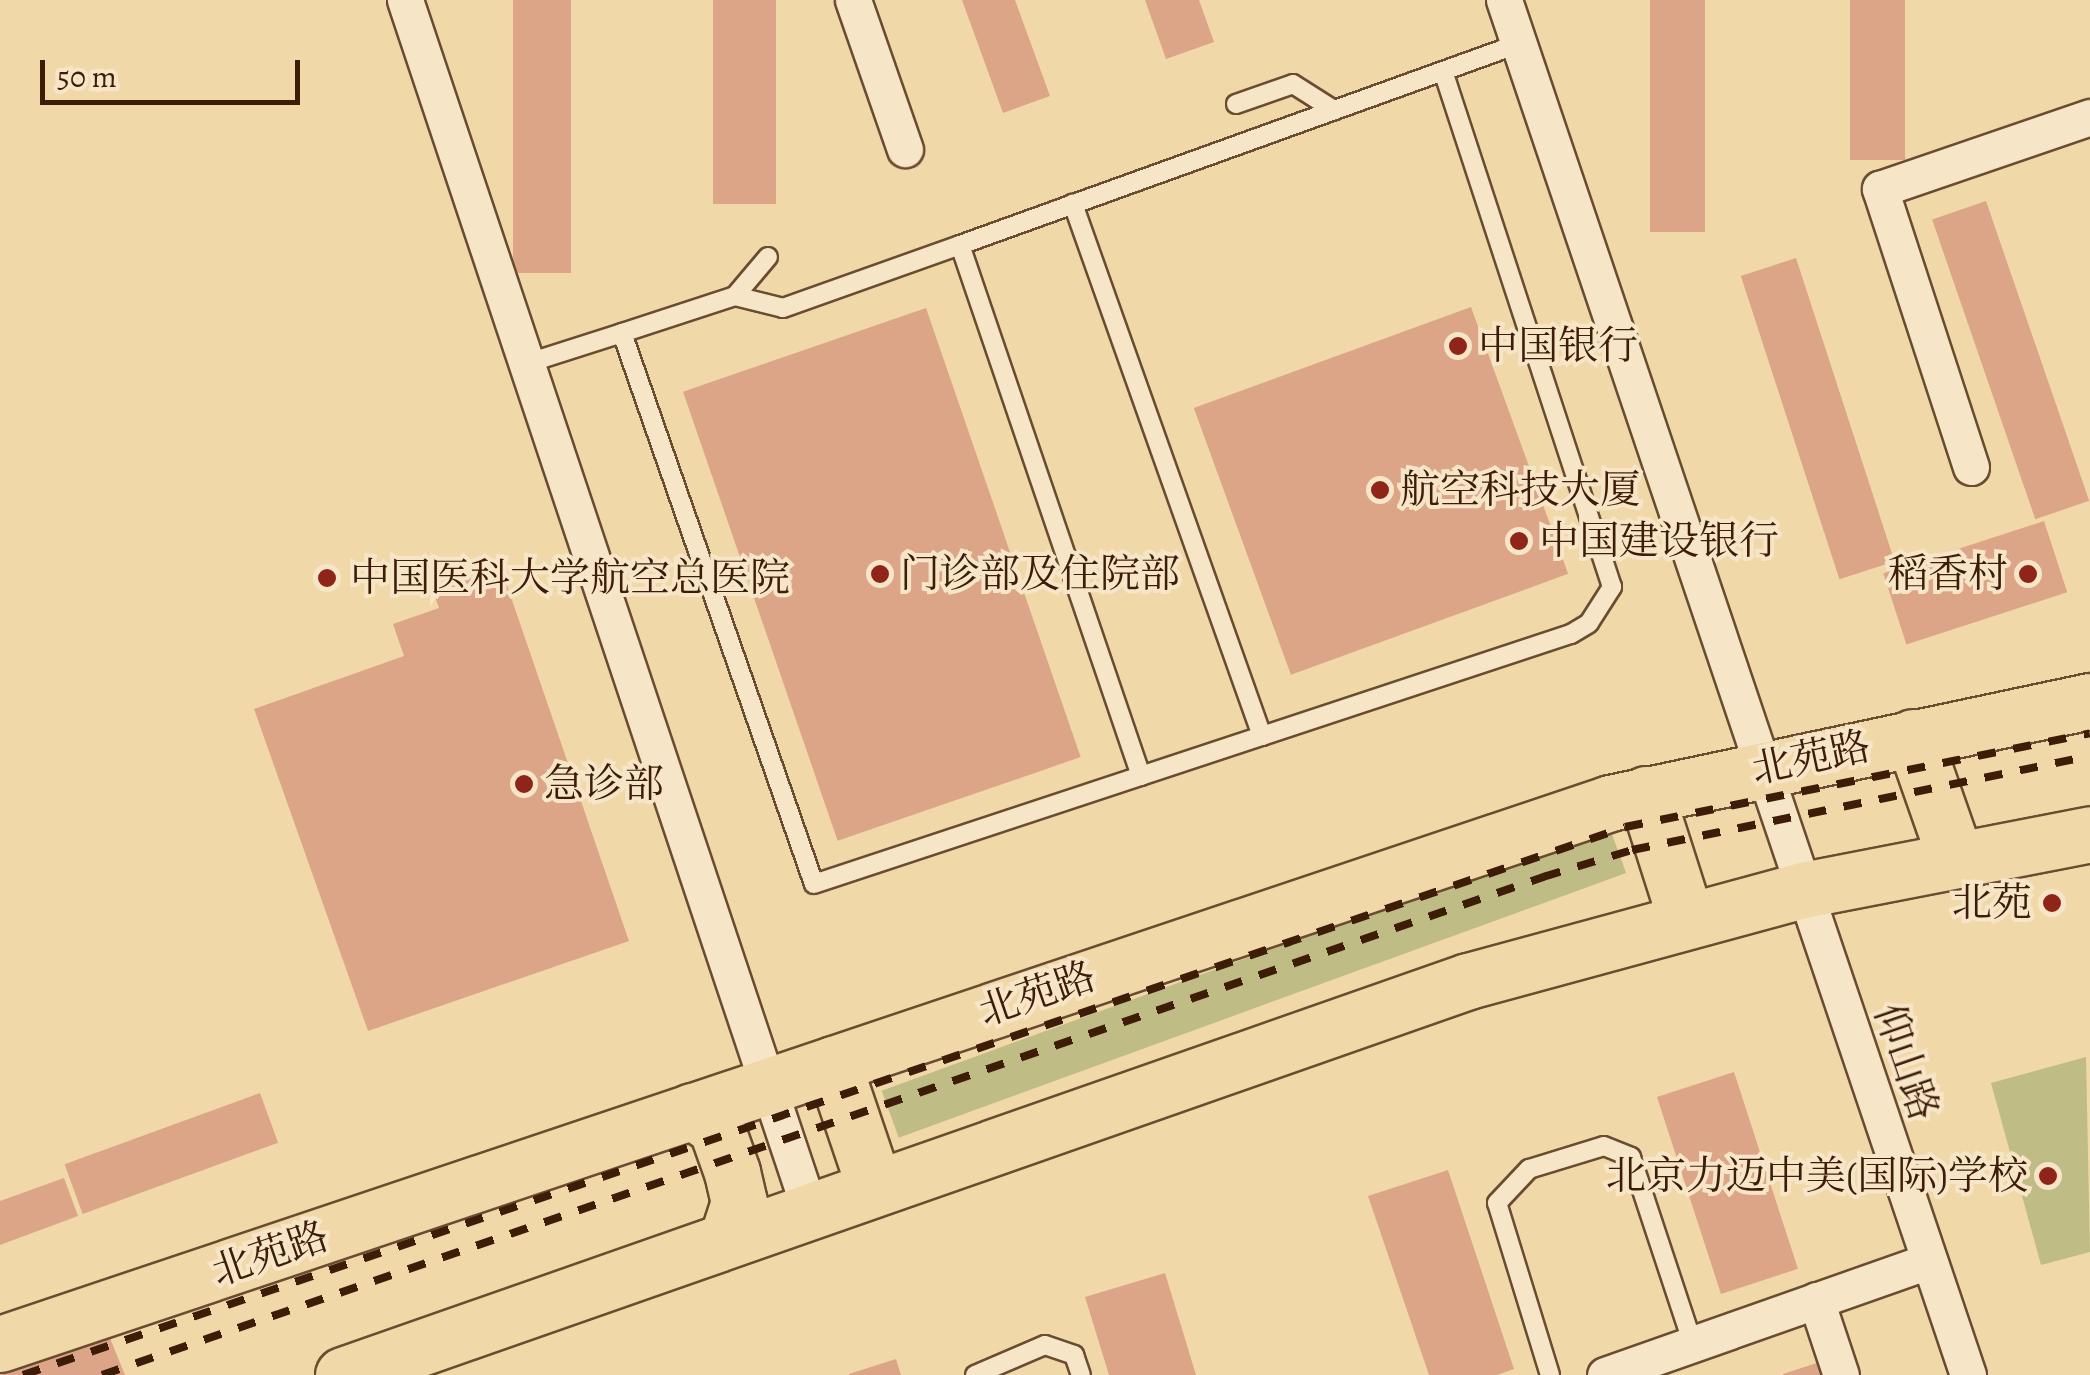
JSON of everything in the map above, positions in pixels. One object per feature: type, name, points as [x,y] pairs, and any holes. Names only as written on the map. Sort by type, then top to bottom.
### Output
[{"type":"main road","name":"北苑路","points":[[0,1344],[1646,794],[2090,701]]},
{"type":"main road","points":[[1913,737],[1956,860]]},
{"type":"main road","points":[[1646,794],[1686,919]]},
{"type":"main road","points":[[343,1375],[809,1208],[1468,981],[1803,890],[2090,834]]},
{"type":"main road","points":[[832,1064],[874,1186]]},
{"type":"main road","points":[[692,1111],[716,1127],[732,1172],[740,1202],[727,1238]]},
{"type":"street","points":[[405,0],[809,1208]]},
{"type":"street","points":[[853,0],[905,149]]},
{"type":"street","name":"仰山路","points":[[1504,0],[1759,769],[1968,1375]]},
{"type":"street","points":[[1972,467],[1880,189],[2090,117]]},
{"type":"street","points":[[1604,1375],[1929,1261]]},
{"type":"street","points":[[1816,1300],[1841,1375]]},
{"type":"lane","points":[[735,296],[783,308],[1518,44]]},
{"type":"lane","points":[[622,333],[814,884],[1571,634],[1589,623],[1612,587],[1442,71]]},
{"type":"lane","points":[[1236,104],[1293,84],[1334,110]]},
{"type":"lane","points":[[1073,204],[1262,736]]},
{"type":"lane","points":[[960,245],[1141,776]]},
{"type":"lane","points":[[525,364],[735,296],[768,257]]},
{"type":"lane","points":[[1550,1375],[1497,1203],[1528,1168],[1604,1146],[1632,1156],[1693,1344]]},
{"type":"lane","points":[[975,1375],[1045,1345],[1074,1354],[1081,1375]]},
{"type":"shaded area","points":[[1609,826],[1626,873],[899,1138],[882,1091]]},
{"type":"shaded area","points":[[2086,1057],[2090,1252],[2041,1265],[1991,1083]]},
{"type":"building","points":[[513,0],[571,0],[571,273],[513,273]]},
{"type":"building","points":[[713,0],[776,0],[776,204],[713,204]]},
{"type":"building","points":[[962,0],[1015,0],[1050,96],[1003,113]]},
{"type":"building","points":[[1145,0],[1199,0],[1214,42],[1166,59]]},
{"type":"building","points":[[1650,0],[1705,0],[1705,232],[1650,232]]},
{"type":"building","points":[[1850,0],[1905,0],[1905,160],[1850,160]]},
{"type":"building","points":[[1986,201],[2089,501],[2035,519],[1932,220]]},
{"type":"building","points":[[1796,258],[1895,561],[1839,579],[1741,276]]},
{"type":"building","name":"航空科技大厦","points":[[1471,307],[1568,574],[1291,675],[1194,408]]},
{"type":"building","name":"门诊部及住院部","points":[[926,308],[1081,757],[838,841],[683,392]]},
{"type":"building","points":[[2044,521],[2067,592],[1906,645],[1883,573]]},
{"type":"building","points":[[501,568],[629,941],[368,1031],[254,709],[404,656],[393,624],[439,608],[433,591]]},
{"type":"building","points":[[1734,1072],[1798,1269],[1721,1294],[1657,1097]]},
{"type":"building","points":[[260,1093],[278,1143],[83,1214],[65,1164]]},
{"type":"building","points":[[1448,1170],[1514,1369],[1497,1375],[1429,1375],[1368,1196]]},
{"type":"building","points":[[64,1178],[78,1216],[0,1245],[0,1201]]},
{"type":"building","points":[[1165,1273],[1196,1375],[1109,1375],[1085,1297]]},
{"type":"building","points":[[105,1326],[125,1375],[0,1375],[0,1342]]},
{"type":"building","points":[[1832,1358],[1838,1375],[1783,1375],[1783,1374]]},
{"type":"building","points":[[896,1359],[901,1375],[849,1375],[849,1374]]},
{"type":"railway","points":[[23,1375],[1625,827],[2090,733]]},
{"type":"railway","points":[[102,1375],[1543,877],[1632,850],[2090,756]]},
{"type":"place","name":"中国银行","points":[[1458,346]]},
{"type":"place","name":"航空科技大厦","points":[[1380,490]]},
{"type":"place","name":"中国建设银行","points":[[1519,541]]},
{"type":"place","name":"门诊部及住院部","points":[[880,574]]},
{"type":"place","name":"稻香村","points":[[2028,574]]},
{"type":"place","name":"中国医科大学航空总医院","points":[[327,578]]},
{"type":"place","name":"急诊部","points":[[524,784]]},
{"type":"place","name":"北苑","points":[[2052,903]]},
{"type":"place","name":"北京力迈中美(国际)学校","points":[[2048,1176]]}]
